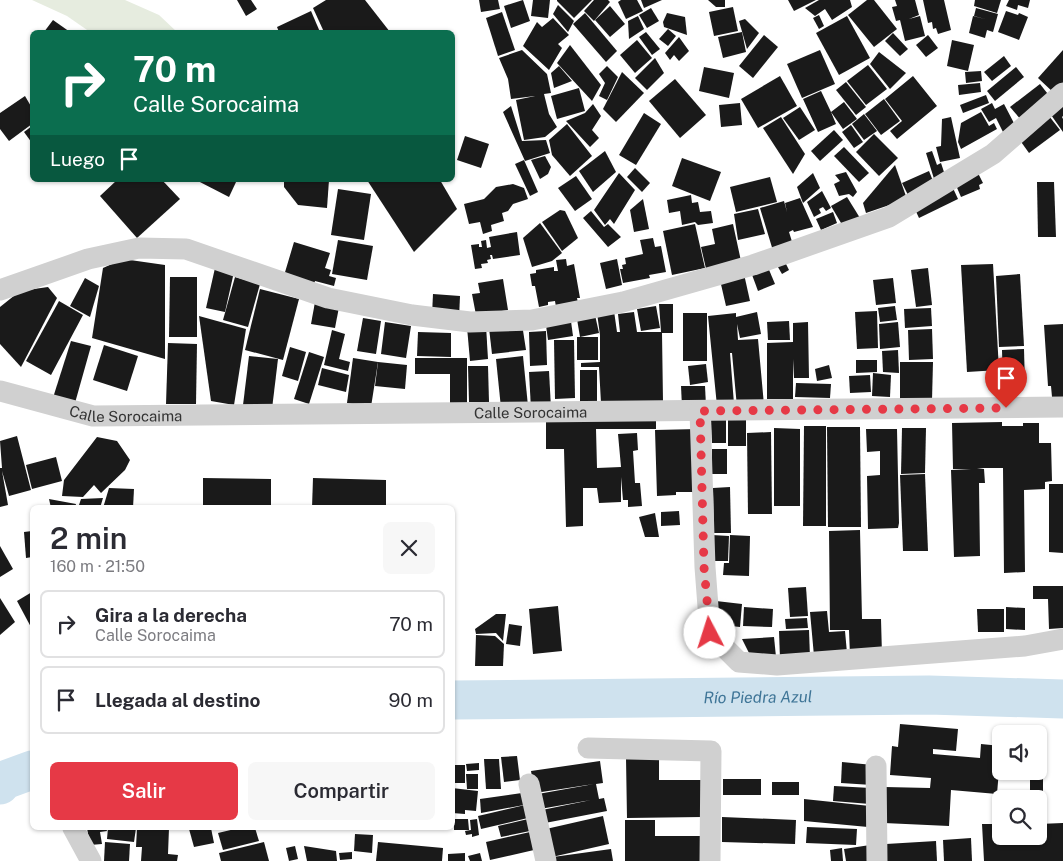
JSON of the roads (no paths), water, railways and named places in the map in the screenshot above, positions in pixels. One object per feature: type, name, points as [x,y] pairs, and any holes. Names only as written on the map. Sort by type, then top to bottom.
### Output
[{"type":"street","points":[[0,290],[88,259],[139,248],[186,249],[328,298],[356,304],[412,315],[470,322],[532,320],[622,302],[753,265],[889,217],[993,154],[1063,93]]},
{"type":"street","name":"Calle Sorocaima","points":[[0,391],[93,416],[1063,408]]},
{"type":"street","points":[[700,411],[704,567],[710,633],[739,662],[777,665],[1026,646],[1063,640]]},
{"type":"street","points":[[588,748],[711,751],[710,861]]},
{"type":"street","points":[[876,766],[877,861]]},
{"type":"street","points":[[529,784],[546,861]]},
{"type":"street","points":[[74,830],[91,861]]},
{"type":"waterway","name":"Río Piedra Azul","points":[[455,700],[929,695],[1063,699]]},
{"type":"waterway","name":"Río Piedra Azul","points":[[0,785],[2,781],[30,771]]}]
